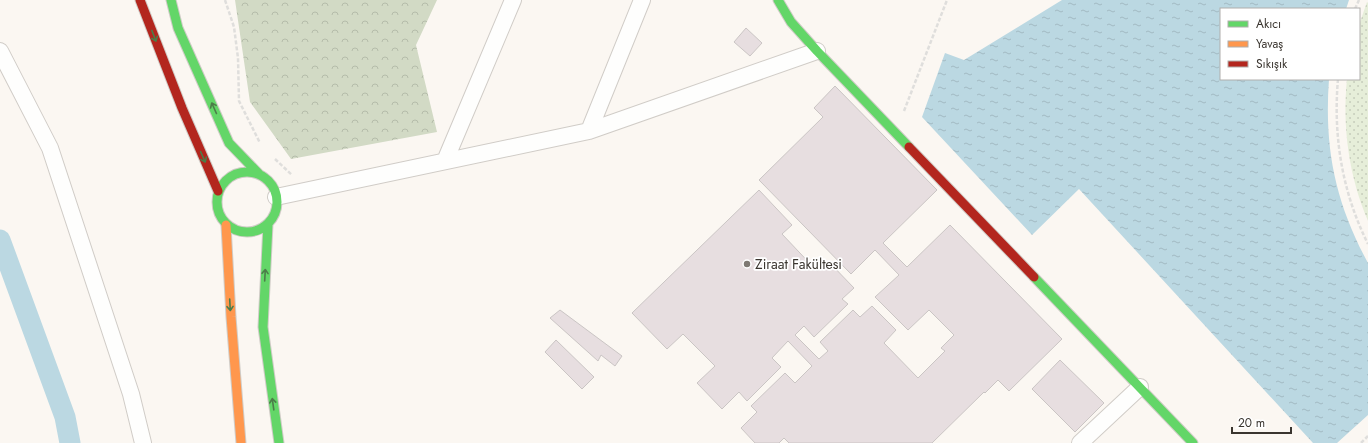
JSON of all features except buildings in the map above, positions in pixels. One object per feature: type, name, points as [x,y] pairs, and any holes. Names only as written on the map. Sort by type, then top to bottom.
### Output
[{"type":"street","points":[[140,0],[182,108],[218,191]]},
{"type":"street","points":[[171,0],[178,28],[229,143],[259,174],[269,182],[276,192],[277,205],[274,215],[268,224],[259,230],[248,233],[237,231],[226,225],[219,215],[216,203],[218,191],[225,181],[235,174],[247,172],[259,174]]},
{"type":"street","points":[[445,162],[512,0]]},
{"type":"street","points":[[589,131],[642,0]]},
{"type":"street","points":[[778,0],[791,22],[817,51],[896,131],[1193,443]]},
{"type":"street","points":[[0,51],[50,148],[132,394],[143,443]]},
{"type":"street","points":[[276,197],[589,131],[817,51]]},
{"type":"street","points":[[268,224],[263,327],[279,443]]},
{"type":"street","points":[[226,225],[231,317],[241,443]]},
{"type":"street","points":[[1080,443],[1140,387]]},
{"type":"path","points":[[225,0],[234,26],[238,58],[239,101],[261,146]]},
{"type":"path","points":[[896,131],[947,0]]},
{"type":"path","points":[[1338,80],[1336,99],[1340,158],[1346,188],[1355,216],[1368,244]]},
{"type":"path","points":[[272,157],[306,191]]},
{"type":"path","points":[[1361,443],[1368,436]]},
{"type":"green space","points":[[235,0],[437,0],[416,45],[437,132],[291,159],[250,102]]},
{"type":"green space","points":[[1367,2],[1368,221],[1356,187],[1348,152],[1346,133],[1347,80],[1360,80],[1360,22]]},
{"type":"water","points":[[1062,0],[1349,0],[1346,8],[1220,8],[1220,80],[1329,80],[1328,128],[1334,174],[1347,218],[1368,263],[1368,415],[1337,443],[1313,443],[1079,189],[1032,235],[922,117],[945,53],[964,60]]},
{"type":"waterway","points":[[0,240],[65,417],[70,443]]},
{"type":"traffic: fast","points":[[171,0],[178,28],[229,143],[259,174]]},
{"type":"traffic: fast","points":[[778,0],[791,22],[909,147]]},
{"type":"traffic: fast","points":[[247,172],[259,174],[272,185],[275,190],[277,202],[275,214],[264,227],[259,230],[247,232],[235,230],[222,219],[219,214],[217,202],[219,190],[230,177],[235,174],[247,172]]},
{"type":"traffic: fast","points":[[268,224],[263,327],[279,443]]},
{"type":"traffic: fast","points":[[1034,277],[1193,443]]},
{"type":"traffic: slow","points":[[226,225],[231,317],[241,443]]},
{"type":"traffic: jam","points":[[140,0],[182,108],[218,191]]},
{"type":"traffic: jam","points":[[909,147],[1034,277]]},
{"type":"place","name":"Ziraat Fakültesi","points":[[747,264]]}]
